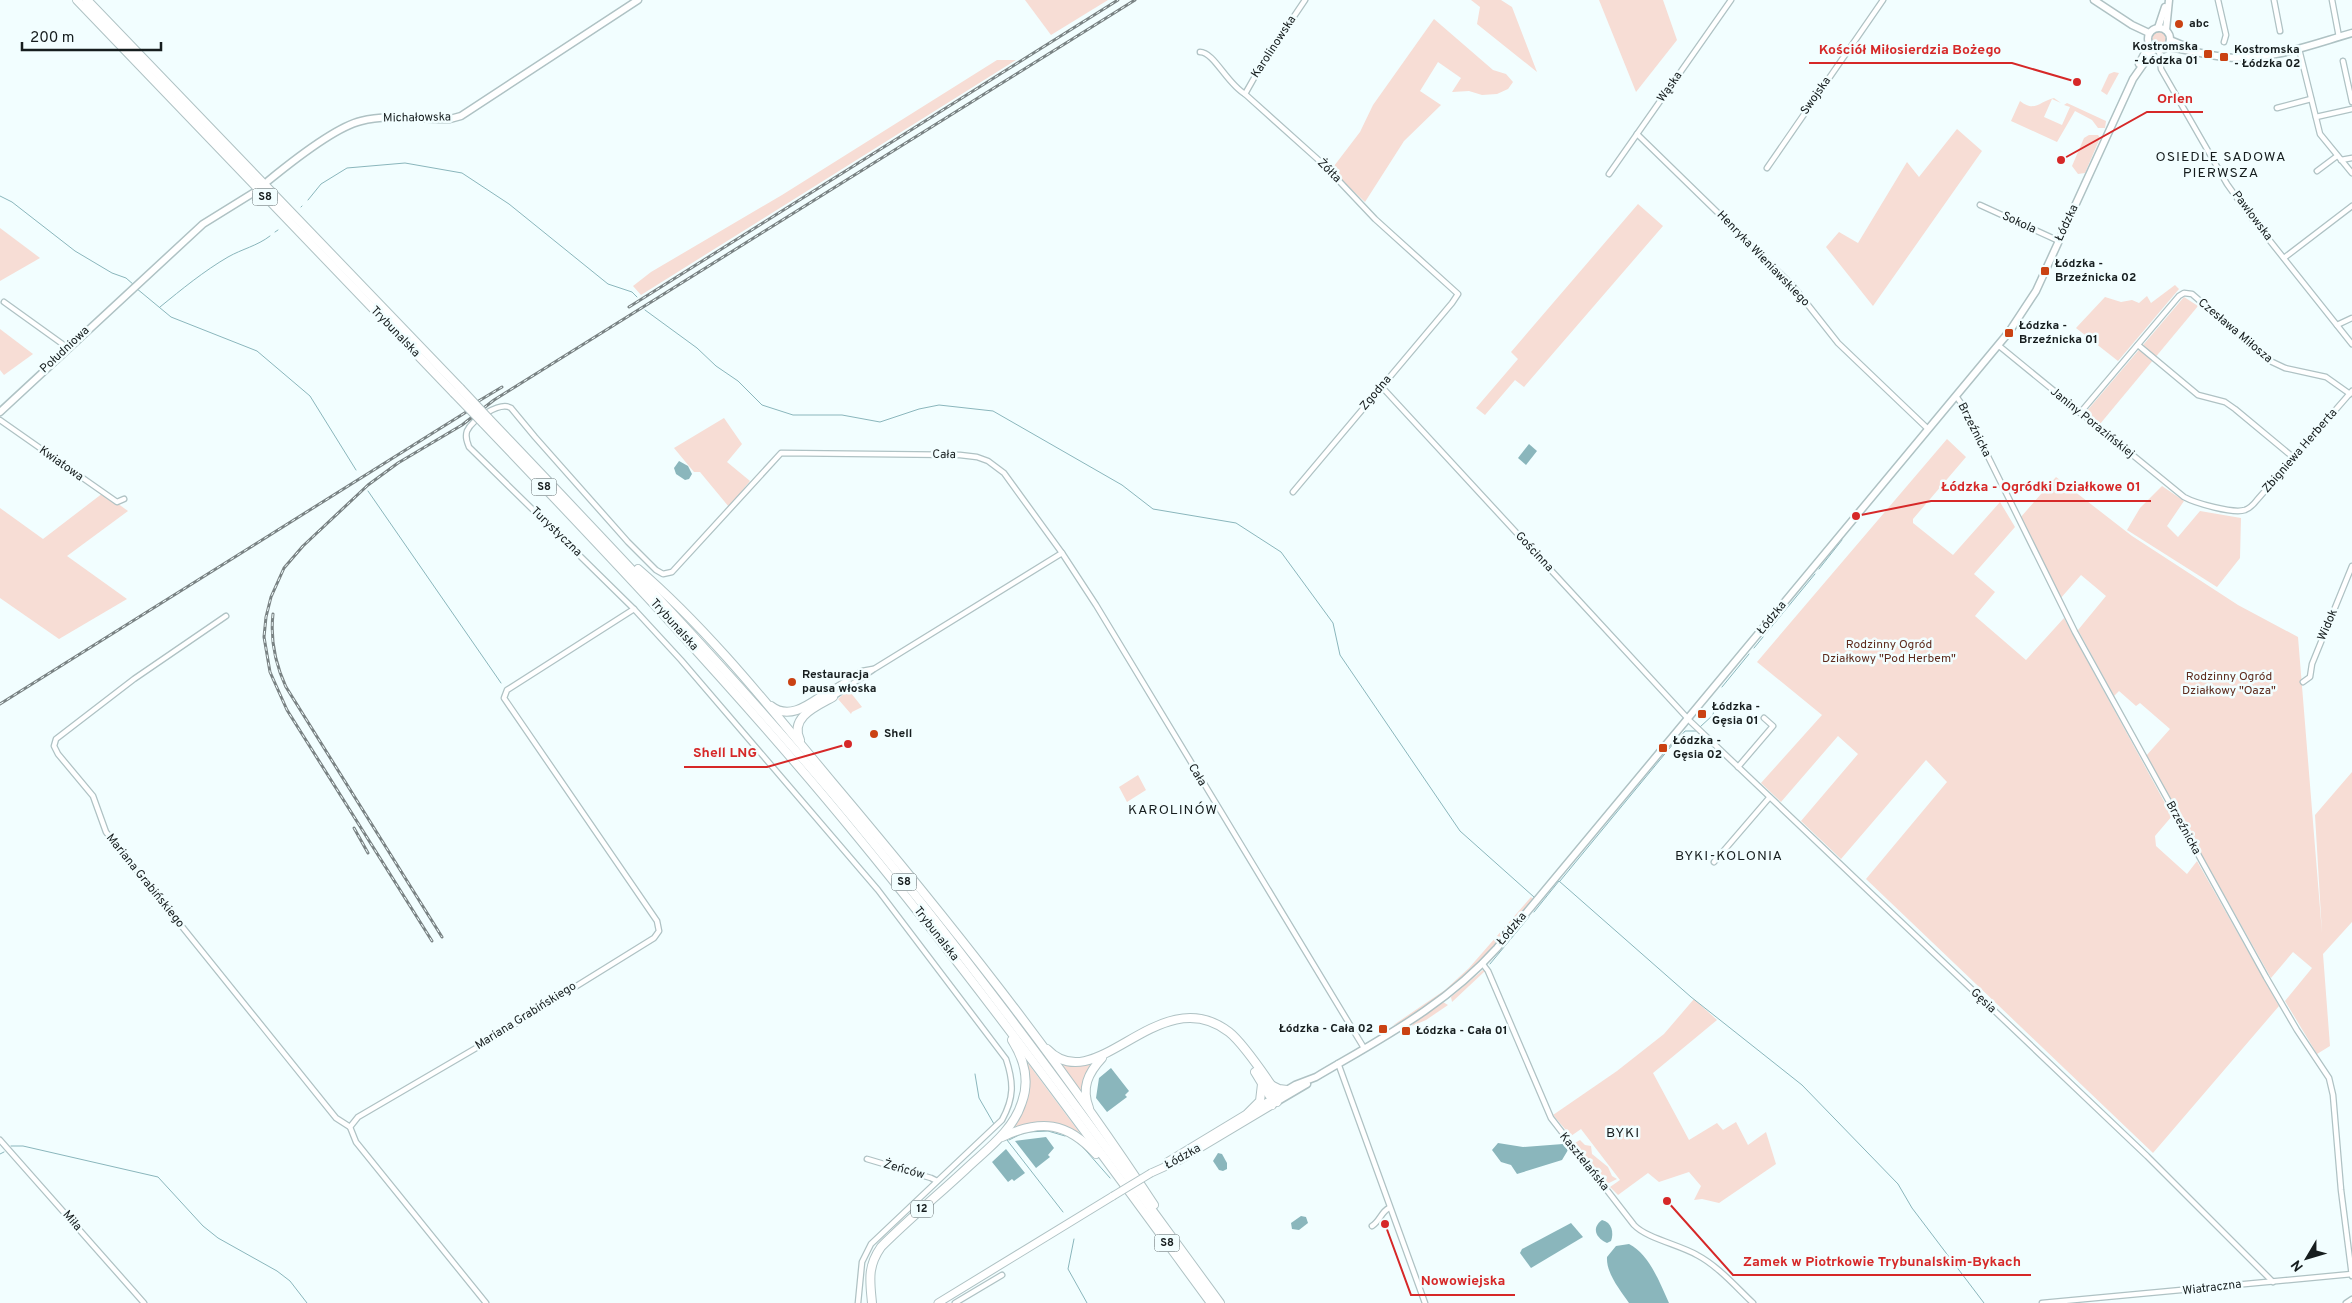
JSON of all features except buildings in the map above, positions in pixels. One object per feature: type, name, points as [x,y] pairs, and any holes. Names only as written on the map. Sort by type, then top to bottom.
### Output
[{"type":"highway","name":"Trybunalska","points":[[77,0],[486,420],[610,544],[751,699],[899,875],[1008,1014],[1220,1303]]},
{"type":"highway","name":"Trybunalska","points":[[87,0],[457,390]]},
{"type":"highway","name":"Trybunalska","points":[[486,420],[772,734],[898,886],[999,1016],[1211,1303]]},
{"type":"highway","points":[[610,544],[680,608],[804,748],[909,875],[1028,1027],[1095,1119],[1162,1217],[1174,1240]]},
{"type":"highway","points":[[763,701],[778,711],[792,712],[832,693]]},
{"type":"highway","points":[[804,748],[797,733],[799,721],[832,693]]},
{"type":"highway","name":"12","points":[[872,1300],[870,1270],[873,1259],[882,1247],[1000,1137],[1019,1111],[1026,1085],[1023,1060],[999,1016]]},
{"type":"highway","points":[[1028,1027],[1050,1052],[1063,1060],[1081,1062],[1105,1054],[1160,1023],[1178,1019],[1214,1022],[1229,1032],[1241,1044],[1271,1085],[1278,1089],[1287,1090]]},
{"type":"highway","points":[[1192,1019],[1212,1027],[1239,1046],[1274,1101]]},
{"type":"highway","points":[[1095,1119],[1087,1101],[1086,1085],[1092,1070],[1105,1054]]},
{"type":"highway","points":[[1248,1113],[1261,1099],[1261,1082]]},
{"type":"highway","points":[[1271,1085],[1274,1101]]},
{"type":"highway","points":[[1000,1137],[1032,1126],[1049,1126],[1065,1130],[1087,1144],[1123,1183]]},
{"type":"main road","name":"Michałowska","points":[[268,181],[309,151],[355,123],[371,120],[450,119],[461,116],[638,0]]},
{"type":"main road","points":[[2094,0],[2132,25],[2149,33]]},
{"type":"main road","points":[[2168,0],[2158,28],[2149,33],[2147,38],[2154,48],[2168,43],[2197,52],[2224,57],[2244,58],[2272,55],[2352,33]]},
{"type":"main road","points":[[2168,0],[2166,30],[2168,43]]},
{"type":"main road","points":[[2158,28],[2166,30]]},
{"type":"main road","name":"Łódzka","points":[[1151,1173],[1180,1160],[1434,1005],[1459,986],[1482,963],[1689,720],[1998,346],[2036,291],[2133,80],[2154,48]]},
{"type":"main road","name":"Południowa","points":[[0,412],[131,289],[204,224],[253,193]]},
{"type":"main road","name":"Łódzka","points":[[938,1303],[1248,1113],[1274,1101],[1287,1090],[1316,1077]]},
{"type":"street","name":"Karolinowska","points":[[1245,94],[1262,64],[1305,0]]},
{"type":"street","name":"Wąska","points":[[1609,174],[1730,0]]},
{"type":"street","name":"Swojska","points":[[1767,168],[1883,0]]},
{"type":"street","points":[[2218,0],[2226,35],[2224,42]]},
{"type":"street","points":[[2274,0],[2280,31]]},
{"type":"street","points":[[2332,0],[2340,37]]},
{"type":"street","name":"Pawłowska","points":[[2154,48],[2161,69],[2227,184],[2352,344]]},
{"type":"street","points":[[2298,48],[2320,134],[2352,173]]},
{"type":"street","name":"Żółta","points":[[1200,52],[1210,54],[1229,82],[1324,164],[1375,219],[1458,294]]},
{"type":"street","points":[[2344,61],[2352,102]]},
{"type":"street","points":[[2277,108],[2311,99]]},
{"type":"street","points":[[2316,117],[2352,109]]},
{"type":"street","name":"Henryka Wieniawskiego","points":[[1637,134],[1793,286],[1838,344],[1928,429]]},
{"type":"street","points":[[2317,171],[2337,156]]},
{"type":"street","points":[[2341,160],[2352,158]]},
{"type":"street","name":"Sokola","points":[[1980,205],[2059,241]]},
{"type":"street","points":[[2284,258],[2352,206]]},
{"type":"street","name":"Czesława Miłosza","points":[[2080,414],[2179,296],[2184,293],[2189,294],[2268,360],[2285,368],[2326,377],[2351,393]]},
{"type":"street","name":"Zgodna","points":[[1293,492],[1458,294]]},
{"type":"street","points":[[4,302],[68,348]]},
{"type":"street","points":[[2337,325],[2352,318]]},
{"type":"street","points":[[2138,345],[2198,394],[2231,406],[2294,458]]},
{"type":"street","name":"Janiny Porazińskiej","points":[[1998,346],[2184,497],[2202,504],[2237,510],[2246,509]]},
{"type":"street","name":"Gościnna","points":[[1381,386],[1689,720]]},
{"type":"street","name":"Zbigniewa Herberta","points":[[2246,509],[2257,500],[2351,393]]},
{"type":"street","name":"Brzeźnicka","points":[[1956,396],[2067,618],[2271,986],[2329,1078],[2336,1122],[2341,1190],[2352,1275]]},
{"type":"street","name":"Turystyczna","points":[[634,609],[470,447],[466,438],[470,427],[496,407],[506,405],[511,408],[628,542],[656,570],[668,574],[672,572],[781,453]]},
{"type":"street","name":"Kwiatowa","points":[[0,420],[117,502],[124,499]]},
{"type":"street","name":"Cała","points":[[781,453],[960,455],[988,461],[1004,473],[1062,553],[1364,1048]]},
{"type":"street","points":[[832,693],[1062,553]]},
{"type":"street","name":"Widok","points":[[2303,682],[2310,677],[2312,664],[2352,566]]},
{"type":"street","points":[[634,609],[681,660],[878,890],[1006,1059],[1012,1078],[1013,1092],[1010,1105],[1002,1120],[937,1181]]},
{"type":"street","name":"Mariana Grabińskiego","points":[[350,1127],[358,1117],[483,1044],[654,938],[659,932],[657,921],[504,698],[507,690],[634,609]]},
{"type":"street","name":"Mariana Grabińskiego","points":[[226,616],[134,679],[56,739],[54,746],[58,754],[93,796],[106,832],[336,1118],[350,1127],[356,1142],[486,1303]]},
{"type":"street","points":[[1738,768],[1772,726],[1764,718]]},
{"type":"street","name":"Gęsia","points":[[1689,720],[2147,1156],[2273,1282]]},
{"type":"street","points":[[1714,862],[1769,798]]},
{"type":"street","name":"Kasztelańska","points":[[1482,963],[1488,971],[1551,1118],[1634,1225],[1645,1234],[1680,1246],[1700,1256],[1753,1303]]},
{"type":"street","points":[[1338,1063],[1425,1303]]},
{"type":"street","name":"Miła","points":[[0,1140],[144,1303]]},
{"type":"street","name":"Żeńców","points":[[858,1303],[860,1269],[867,1249],[876,1238],[937,1181],[867,1159]]},
{"type":"street","points":[[1372,1226],[1379,1220],[1384,1211],[1389,1208]]},
{"type":"street","points":[[955,1303],[1002,1275]]},
{"type":"street","name":"Wiatraczna","points":[[2042,1303],[2352,1275]]},
{"type":"street","points":[[2346,1303],[2352,1299]]},
{"type":"green space","points":[[1025,0],[1108,0],[1051,35]]},
{"type":"green space","points":[[1471,0],[1501,0],[1512,7],[1537,72],[1477,24],[1480,7]]},
{"type":"green space","points":[[1599,0],[1663,0],[1677,40],[1636,92]]},
{"type":"green space","points":[[1434,19],[1493,70],[1506,74],[1513,82],[1508,89],[1497,94],[1482,95],[1469,91],[1452,92],[1461,78],[1438,62],[1420,91],[1441,105],[1404,141],[1365,202],[1331,170],[1360,132],[1373,105]]},
{"type":"green space","points":[[2156,32],[2162,32],[2166,39],[2162,46],[2156,46],[2152,42],[2152,36]]},
{"type":"green space","points":[[997,60],[1016,60],[641,295],[633,286],[651,272],[782,195]]},
{"type":"green space","points":[[2119,73],[2107,95],[2101,91],[2109,74]]},
{"type":"green space","points":[[2054,98],[2061,103],[2052,99],[2044,117],[2062,125],[2070,107],[2064,105],[2067,103],[2106,121],[2105,128],[2098,128],[2092,120],[2075,111],[2057,142],[2011,121],[2020,101],[2034,106]]},
{"type":"green space","points":[[1957,129],[1982,151],[1873,306],[1826,247],[1839,232],[1858,243],[1907,162],[1919,177]]},
{"type":"green space","points":[[2089,135],[2098,135],[2100,138],[2085,173],[2078,174],[2072,166],[2084,138]]},
{"type":"green space","points":[[1638,204],[1663,226],[1524,387],[1515,380],[1485,415],[1476,408],[1518,359],[1511,352]]},
{"type":"green space","points":[[0,228],[40,258],[0,281]]},
{"type":"green space","points":[[2175,285],[2179,289],[2118,361],[2076,328],[2105,297],[2121,302],[2132,300],[2139,303],[2147,296],[2151,303]]},
{"type":"green space","points":[[2184,297],[2198,306],[2100,424],[2086,412]]},
{"type":"green space","points":[[0,329],[33,354],[4,375],[0,370]]},
{"type":"green space","points":[[724,418],[742,444],[727,462],[750,481],[729,507],[700,472],[694,472],[674,448]]},
{"type":"green space","name":"Rodzinny Ogród Działkowy \"Pod Herbem\"","points":[[1947,439],[1966,457],[1913,519],[1913,523],[1953,555],[2000,502],[2015,527],[1974,574],[1995,592],[1975,616],[2026,660],[2064,618],[2172,816],[2155,836],[2156,846],[2187,874],[2197,861],[2279,1006],[2153,1153],[1866,879],[1947,782],[1926,760],[1841,859],[1801,821],[1858,754],[1838,736],[1781,802],[1761,783],[1822,715],[1757,662]]},
{"type":"green space","name":"Rodzinny Ogród Działkowy \"Oaza\"","points":[[2056,477],[2132,536],[2238,605],[2298,637],[2322,933],[2315,815],[2352,772],[2352,922],[2323,954],[2330,1046],[2317,1054],[2285,1001],[2312,968],[2293,952],[2271,978],[2146,756],[2170,729],[2140,703],[2136,706],[2119,691],[2114,696],[2078,630],[2106,596],[2081,575],[2060,599],[2020,518]]},
{"type":"green space","points":[[2162,486],[2184,501],[2167,526],[2178,537],[2200,511],[2241,518],[2240,558],[2217,587],[2127,530],[2140,508]]},
{"type":"green space","points":[[103,493],[128,511],[67,556],[127,599],[59,639],[0,598],[0,508],[43,539]]},
{"type":"green space","points":[[846,692],[851,693],[862,707],[851,714],[838,699]]},
{"type":"green space","points":[[1138,775],[1146,790],[1127,802],[1119,787]]},
{"type":"green space","points":[[1531,897],[1533,899],[1470,971],[1434,1002],[1392,1026],[1445,990],[1469,968]]},
{"type":"green space","points":[[1483,970],[1485,971],[1452,1002],[1451,997]]},
{"type":"green space","points":[[1694,999],[1717,1020],[1653,1073],[1689,1140],[1717,1123],[1723,1130],[1736,1122],[1748,1145],[1766,1132],[1776,1164],[1719,1203],[1702,1199],[1694,1200],[1701,1186],[1689,1172],[1659,1182],[1648,1173],[1618,1195],[1610,1187],[1620,1180],[1581,1129],[1571,1136],[1553,1115],[1617,1071],[1664,1034]]},
{"type":"green space","points":[[1443,1002],[1448,1005],[1426,1020],[1412,1026],[1414,1022]]},
{"type":"green space","points":[[1024,1058],[1078,1133],[1060,1126],[1044,1123],[1010,1129],[1022,1113]]},
{"type":"green space","points":[[1057,1060],[1075,1065],[1094,1063],[1083,1096]]},
{"type":"green space","points":[[1580,1140],[1585,1145],[1591,1146],[1592,1154],[1608,1167],[1612,1176],[1617,1179],[1607,1184],[1603,1182],[1573,1144]]},
{"type":"water","points":[[1529,444],[1537,451],[1526,465],[1518,458]]},
{"type":"water","points":[[679,461],[688,466],[692,474],[689,479],[685,480],[676,474],[674,468]]},
{"type":"water","points":[[1111,1068],[1129,1091],[1125,1095],[1127,1097],[1107,1112],[1096,1098],[1099,1078]]},
{"type":"water","points":[[1046,1137],[1054,1148],[1048,1155],[1050,1157],[1036,1168],[1015,1141]]},
{"type":"water","points":[[1498,1143],[1523,1147],[1563,1144],[1568,1150],[1562,1160],[1517,1174],[1511,1165],[1501,1162],[1492,1150]]},
{"type":"water","points":[[1006,1149],[1025,1173],[1014,1181],[1012,1179],[1008,1182],[992,1162]]},
{"type":"water","points":[[1218,1153],[1222,1154],[1227,1163],[1227,1169],[1223,1171],[1219,1170],[1213,1161]]},
{"type":"water","points":[[1301,1216],[1306,1217],[1308,1223],[1299,1230],[1292,1229],[1291,1223]]},
{"type":"water","points":[[1602,1220],[1610,1225],[1612,1231],[1611,1241],[1607,1243],[1596,1233],[1597,1226]]},
{"type":"water","points":[[1571,1223],[1583,1237],[1531,1268],[1520,1253],[1522,1249]]},
{"type":"water","points":[[1629,1244],[1648,1262],[1658,1278],[1669,1303],[1629,1303],[1622,1293],[1611,1275],[1607,1257],[1616,1246]]},
{"type":"waterway","points":[[308,200],[321,184],[347,168],[405,163],[462,173],[509,204],[608,284],[632,292],[637,297]]},
{"type":"waterway","points":[[0,196],[12,202],[75,251],[112,273],[126,278],[134,285]]},
{"type":"waterway","points":[[160,307],[219,262],[270,236]]},
{"type":"waterway","points":[[136,288],[171,317],[257,351],[310,396],[356,470]]},
{"type":"waterway","points":[[645,310],[738,381],[762,405],[793,415],[842,415],[880,422],[919,409],[939,405],[993,411],[1122,485],[1153,509],[1236,523],[1281,552],[1333,623],[1340,655],[1460,831],[1534,897]]},
{"type":"waterway","points":[[368,491],[501,683]]},
{"type":"waterway","points":[[1819,569],[1842,540]]},
{"type":"waterway","points":[[1754,648],[1815,574]]},
{"type":"waterway","points":[[1722,687],[1749,654]]},
{"type":"waterway","points":[[1700,727],[1713,715],[1714,709]]},
{"type":"waterway","points":[[1681,736],[1685,731],[1696,731]]},
{"type":"waterway","points":[[1560,881],[1678,738]]},
{"type":"waterway","points":[[1534,912],[1559,881],[1691,997],[1802,1085],[1898,1184],[1912,1208],[1984,1303]]},
{"type":"waterway","points":[[1490,964],[1529,917]]},
{"type":"waterway","points":[[975,1074],[979,1098],[994,1124]]},
{"type":"waterway","points":[[1027,1132],[1048,1131],[1065,1136]]},
{"type":"waterway","points":[[1009,1140],[1023,1133]]},
{"type":"waterway","points":[[1007,1140],[1063,1212]]},
{"type":"waterway","points":[[1074,1140],[1078,1142]]},
{"type":"waterway","points":[[1081,1145],[1110,1178]]},
{"type":"waterway","points":[[11,1146],[23,1146],[158,1177],[203,1226],[218,1238],[277,1271],[290,1281],[307,1303]]},
{"type":"waterway","points":[[0,1154],[4,1152]]},
{"type":"waterway","points":[[1074,1239],[1068,1269],[1087,1303]]},
{"type":"railway","points":[[629,307],[1118,0]]},
{"type":"railway","points":[[432,941],[287,710],[270,672],[264,637],[266,617],[271,597],[284,568],[303,546],[368,485],[398,463],[462,425],[494,400],[1135,0]]},
{"type":"railway","points":[[472,405],[502,387]]},
{"type":"railway","points":[[0,704],[479,404]]},
{"type":"railway","points":[[273,614],[272,633],[274,651],[286,687],[442,937]]},
{"type":"railway","points":[[354,828],[368,853]]},
{"type":"place","name":"abc","points":[[2179,24]]},
{"type":"place","name":"Kostromska - Łódzka 01","points":[[2208,54]]},
{"type":"place","name":"Kostromska - Łódzka 02","points":[[2224,57]]},
{"type":"place","name":"Kościół Miłosierdzia Bożego","points":[[2077,82]]},
{"type":"place","name":"Orlen","points":[[2061,160]]},
{"type":"place","name":"Łódzka - Brzeźnicka 02","points":[[2045,271]]},
{"type":"place","name":"Łódzka - Brzeźnicka 01","points":[[2009,333]]},
{"type":"place","name":"Łódzka - Ogródki Działkowe 01","points":[[1856,516]]},
{"type":"place","name":"Restauracja pausa włoska","points":[[792,682]]},
{"type":"place","name":"Łódzka - Gęsia 01","points":[[1702,714]]},
{"type":"place","name":"Shell","points":[[874,734]]},
{"type":"place","name":"Shell LNG","points":[[848,744]]},
{"type":"place","name":"Łódzka - Gęsia 02","points":[[1663,748]]},
{"type":"place","name":"Łódzka - Cała 02","points":[[1383,1029]]},
{"type":"place","name":"Łódzka - Cała 01","points":[[1406,1031]]},
{"type":"place","name":"Zamek w Piotrkowie Trybunalskim-Bykach","points":[[1667,1201]]},
{"type":"place","name":"Nowowiejska","points":[[1385,1224]]},
{"type":"district","name":"OSIEDLE SADOWA PIERWSZA","points":[[2221,166]]},
{"type":"district","name":"KAROLINÓW","points":[[1173,810]]},
{"type":"district","name":"BYKI-KOLONIA","points":[[1729,856]]},
{"type":"district","name":"BYKI","points":[[1623,1133]]}]
